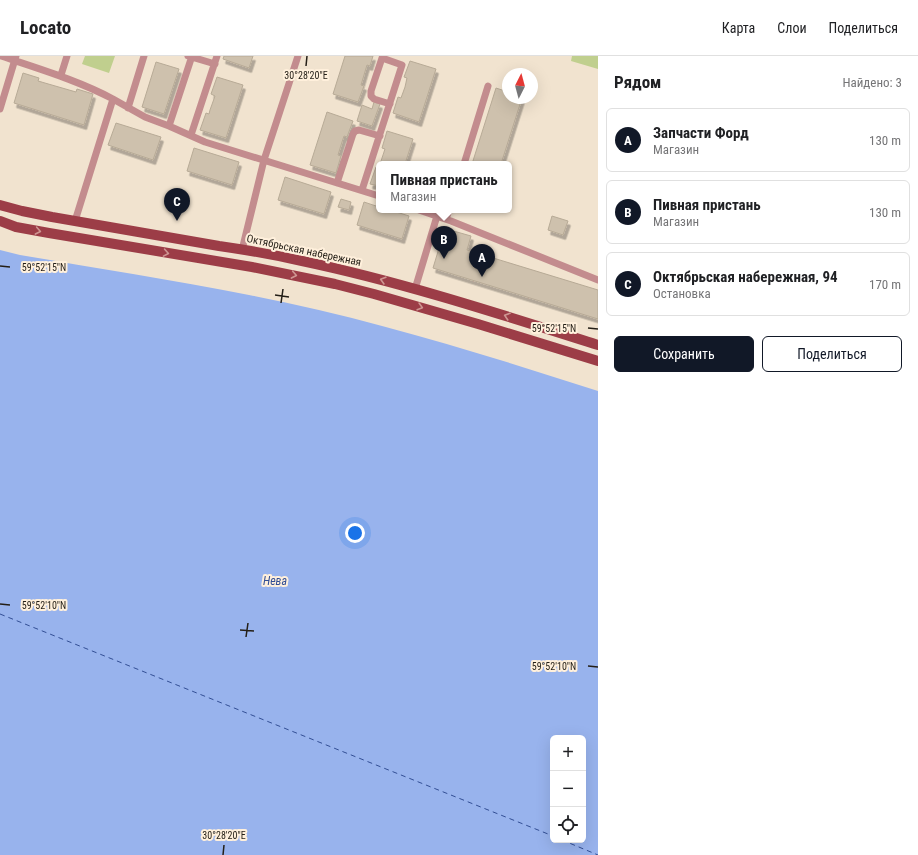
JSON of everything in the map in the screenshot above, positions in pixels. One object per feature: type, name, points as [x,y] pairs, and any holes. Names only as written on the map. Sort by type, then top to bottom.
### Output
[{"type":"main road","name":"Октябрьская набережная","points":[[0,205],[22,211],[75,221],[300,260],[415,289],[598,345]]},
{"type":"main road","points":[[0,221],[16,227],[42,232],[252,267],[335,284],[478,324],[598,361]]},
{"type":"lane","points":[[1,56],[15,58],[61,75],[96,90],[145,117],[205,142],[376,195]]},
{"type":"lane","points":[[61,75],[67,56]]},
{"type":"lane","points":[[128,108],[144,56]]},
{"type":"lane","points":[[169,126],[190,56],[215,64]]},
{"type":"lane","points":[[191,135],[217,56]]},
{"type":"lane","points":[[242,250],[264,160],[298,56]]},
{"type":"lane","points":[[0,109],[15,58]]},
{"type":"lane","points":[[362,190],[380,136],[390,104],[402,65],[382,58],[370,91],[371,96],[374,99],[390,104]]},
{"type":"lane","points":[[465,161],[488,86]]},
{"type":"lane","points":[[75,221],[113,99]]},
{"type":"lane","points":[[337,183],[355,131],[359,130],[380,136]]},
{"type":"lane","points":[[428,213],[598,280]]},
{"type":"lane","points":[[446,220],[448,213]]},
{"type":"lane","points":[[415,289],[437,216]]},
{"type":"green space","points":[[85,56],[115,56],[109,73],[82,64]]},
{"type":"green space","points":[[572,56],[598,56],[598,69],[571,61]]},
{"type":"water","name":"Нева","points":[[0,250],[20,255],[163,279],[338,314],[468,350],[598,391],[598,855],[0,855]]},
{"type":"building","points":[[224,56],[253,56],[249,68],[223,59]]},
{"type":"building","points":[[345,56],[373,56],[370,66],[367,65],[361,85],[364,86],[358,102],[333,94]]},
{"type":"building","points":[[410,61],[436,69],[419,122],[393,113],[398,97],[401,98],[405,87],[407,78],[404,77]]},
{"type":"building","points":[[156,62],[179,69],[164,114],[142,107]]},
{"type":"building","points":[[23,73],[39,78],[38,81],[76,92],[77,89],[93,94],[84,125],[14,103]]},
{"type":"building","points":[[217,77],[243,85],[226,138],[200,130],[206,113],[209,114],[215,96],[211,94]]},
{"type":"building","points":[[496,88],[502,90],[502,104],[520,104],[502,161],[473,161]]},
{"type":"building","points":[[374,102],[380,104],[372,126],[357,121],[362,105],[372,109]]},
{"type":"building","points":[[327,112],[353,121],[347,137],[344,136],[342,142],[338,155],[341,156],[336,173],[310,165]]},
{"type":"building","points":[[116,123],[161,137],[153,160],[108,145]]},
{"type":"building","points":[[387,131],[413,139],[406,161],[381,161],[385,149],[382,148]]},
{"type":"building","points":[[194,148],[239,162],[232,185],[187,171]]},
{"type":"building","points":[[376,167],[376,185],[370,184]]},
{"type":"building","points":[[285,177],[331,192],[324,214],[278,200]]},
{"type":"building","points":[[341,199],[351,202],[349,210],[338,207]]},
{"type":"building","points":[[364,202],[376,206],[376,213],[400,213],[409,216],[402,239],[357,225]]},
{"type":"building","points":[[552,216],[568,221],[563,235],[548,230]]},
{"type":"building","points":[[450,230],[471,236],[467,250],[598,290],[598,319],[433,268],[443,235],[448,236]]},
{"type":"ferry route","points":[[0,614],[550,835]]},
{"type":"ferry route","points":[[569,843],[598,855]]},
{"type":"place","name":"Октябрьская набережная, 94","points":[[177,221]]},
{"type":"place","name":"Пивная пристань","points":[[444,259]]},
{"type":"place","name":"Запчасти Форд","points":[[482,277]]}]
